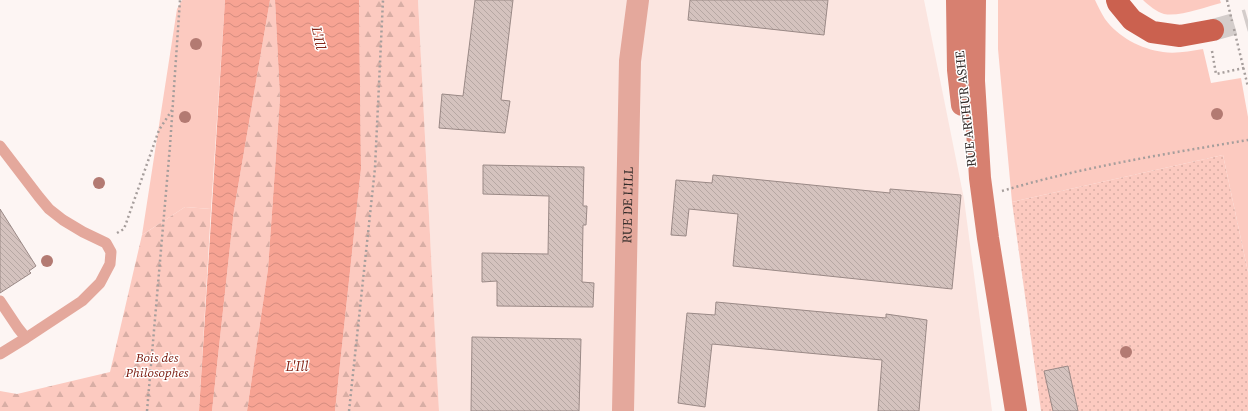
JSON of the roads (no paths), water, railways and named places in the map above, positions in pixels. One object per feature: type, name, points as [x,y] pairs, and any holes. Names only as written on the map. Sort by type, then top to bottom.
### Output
[{"type":"main road","points":[[946,0],[948,22],[958,44]]},
{"type":"main road","name":"RUE ARTHUR ASHE","points":[[957,0],[958,70],[964,118],[974,183],[983,206]]},
{"type":"main road","name":"RUE ARTHUR ASHE","points":[[976,0],[974,81],[980,178],[983,206],[1016,411]]},
{"type":"main road","points":[[1117,0],[1132,20],[1152,32],[1212,40]]},
{"type":"street","name":"RUE DE L'ILL","points":[[623,411],[630,61],[638,0]]},
{"type":"lane","points":[[0,146],[49,209],[63,220],[83,232],[106,243],[111,252],[110,264],[100,283],[82,301],[0,354]]},
{"type":"lane","points":[[0,301],[26,338]]},
{"type":"water","points":[[225,0],[270,0],[234,210],[212,411],[199,411]]},
{"type":"water","name":"L'Ill","points":[[275,0],[359,0],[361,169],[335,411],[247,411],[268,269],[280,98]]},
{"type":"tunnel","points":[[1213,30],[1248,20]]},
{"type":"park label","name":"Bois des Philosophes","points":[[157,364]]}]
